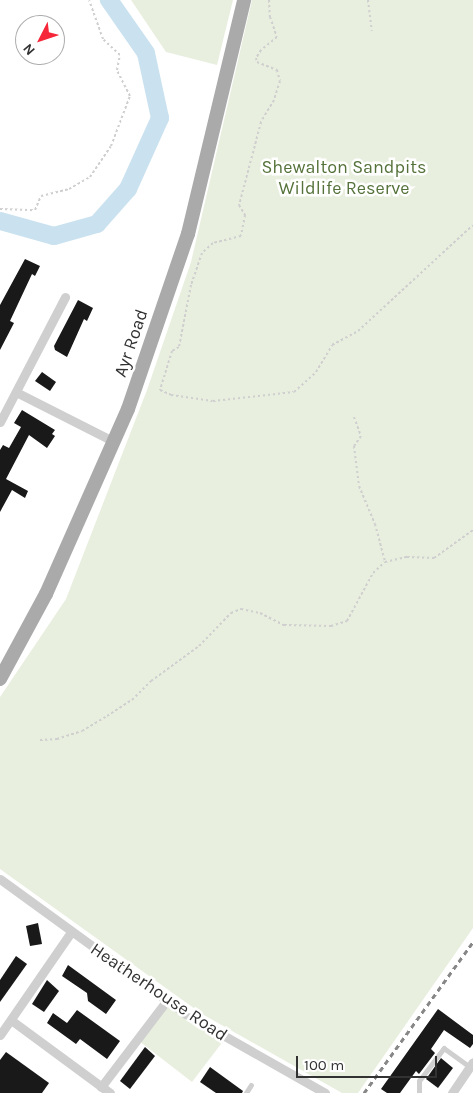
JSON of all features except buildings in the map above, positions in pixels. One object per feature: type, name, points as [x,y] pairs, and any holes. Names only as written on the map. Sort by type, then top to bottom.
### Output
[{"type":"main road","name":"Ayr Road","points":[[0,679],[46,594],[112,440],[128,409],[188,234],[244,0]]},
{"type":"street","points":[[0,422],[65,297]]},
{"type":"street","points":[[16,392],[112,440]]},
{"type":"street","name":"Heatherhouse Road","points":[[0,880],[166,1000],[224,1038],[321,1090]]},
{"type":"street","points":[[0,1035],[71,932]]},
{"type":"street","points":[[101,1087],[166,1000]]},
{"type":"street","points":[[11,1020],[110,1093]]},
{"type":"street","points":[[452,1093],[471,1064]]},
{"type":"lane","points":[[419,1093],[419,1081],[444,1048],[471,1064]]},
{"type":"lane","points":[[246,1093],[251,1085]]},
{"type":"path","points":[[0,208],[35,210],[42,196],[69,189],[90,177],[111,146],[130,96],[117,70],[120,56],[103,39],[89,0]]},
{"type":"path","points":[[270,0],[270,17],[277,37],[256,58],[257,62],[277,70],[280,81],[274,100],[261,122],[239,204],[245,215],[241,236],[213,244],[202,253],[191,285],[179,347],[172,351],[160,390],[171,395],[213,401],[294,392],[316,372],[332,345],[358,331],[473,225]]},
{"type":"path","points":[[368,0],[372,31]]},
{"type":"path","points":[[354,416],[361,436],[354,446],[360,486],[375,524],[385,562]]},
{"type":"path","points":[[40,740],[57,739],[82,731],[108,716],[199,646],[232,613],[241,609],[260,613],[284,625],[331,626],[347,620],[372,573],[385,562],[407,557],[434,558],[473,530]]},
{"type":"green space","points":[[131,0],[233,0],[217,65],[166,52]]},
{"type":"green space","name":"Shewalton Sandpits Wildlife Reserve","points":[[252,0],[473,0],[473,928],[358,1093],[342,1093],[202,1014],[0,869],[0,697],[66,599],[147,390],[191,262]]},
{"type":"green space","points":[[167,1003],[224,1040],[192,1082],[139,1041]]},
{"type":"waterway","points":[[0,221],[54,236],[97,224],[128,189],[160,118],[146,53],[109,0]]},
{"type":"railway","points":[[364,1093],[473,942]]}]
